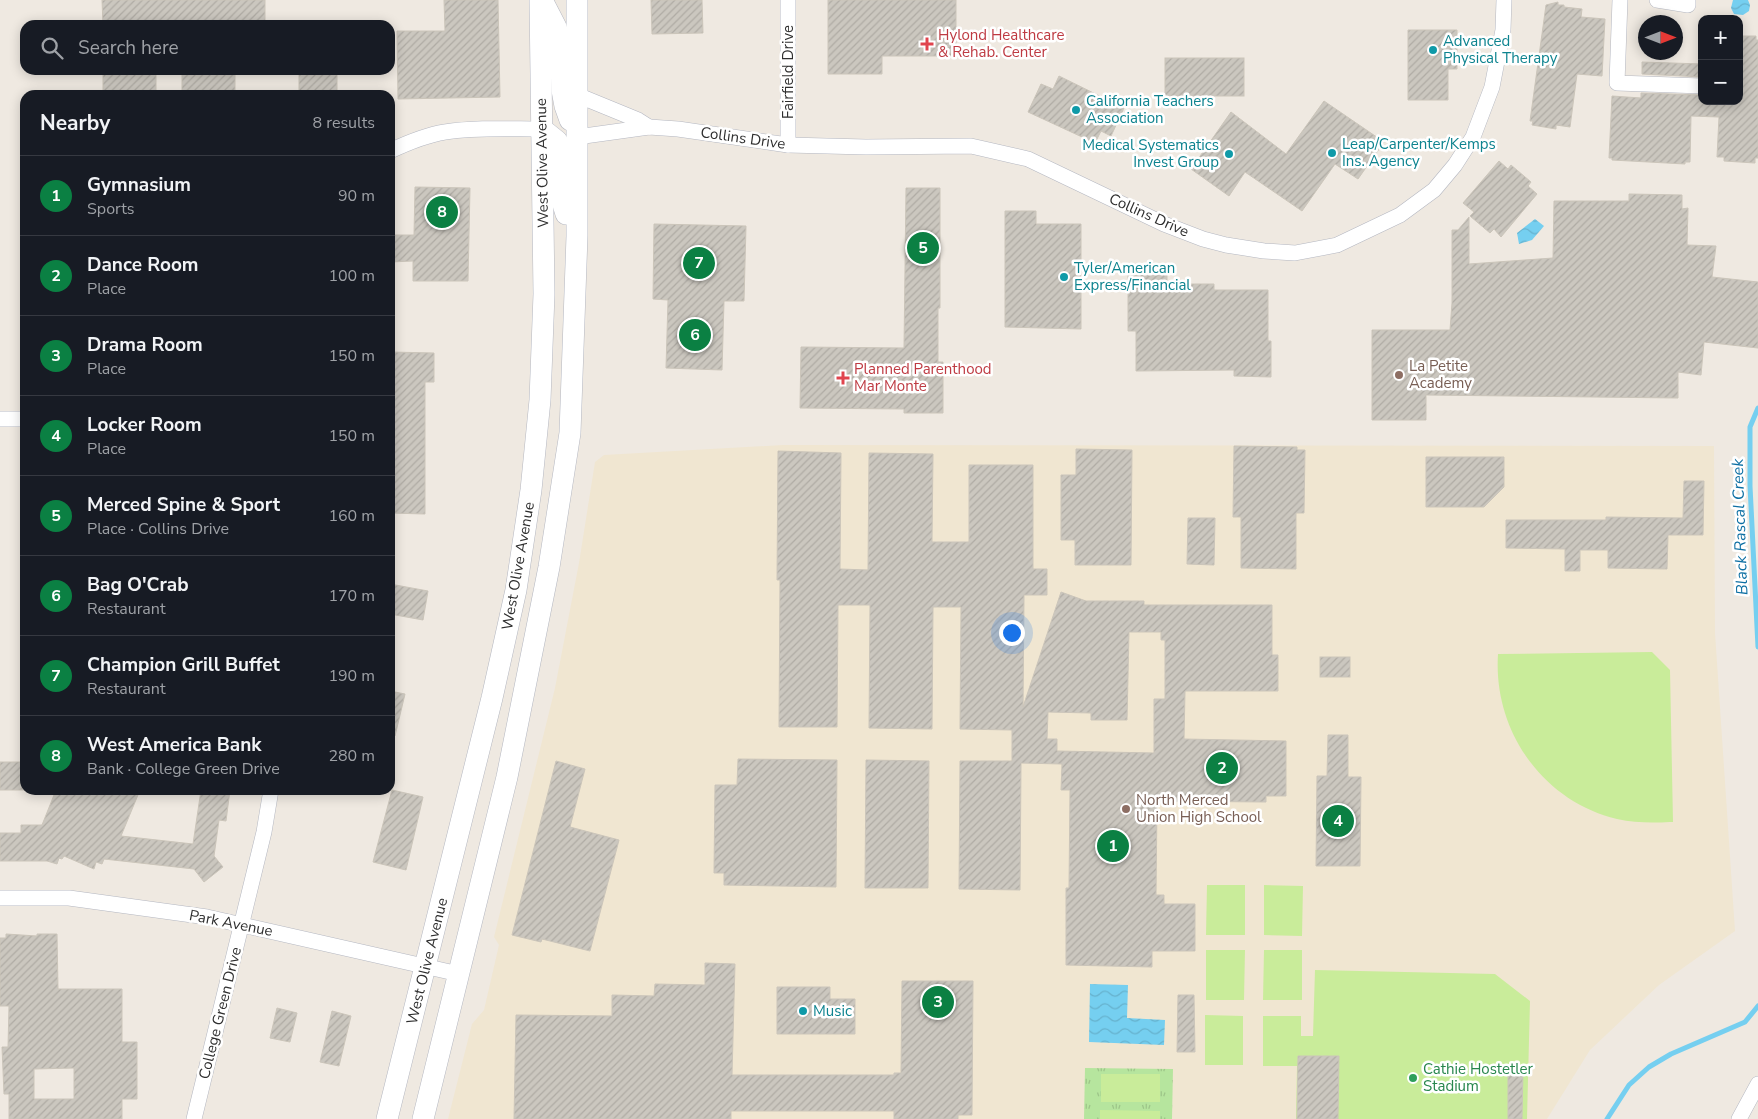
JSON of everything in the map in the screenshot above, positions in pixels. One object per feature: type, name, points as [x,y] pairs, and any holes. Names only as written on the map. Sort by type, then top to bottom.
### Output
[{"type":"main road","name":"West Olive Avenue","points":[[387,1119],[492,698],[514,599],[531,490],[540,400],[544,294],[541,0]]},
{"type":"main road","points":[[541,0],[556,27],[560,41],[562,90],[565,106],[577,137]]},
{"type":"main road","name":"West Olive Avenue","points":[[422,1119],[508,778],[549,567],[570,433],[577,236],[577,0]]},
{"type":"main road","points":[[542,130],[557,142],[562,150],[562,200],[566,216],[577,236]]},
{"type":"street","name":"Fairfield Drive","points":[[788,0],[788,145]]},
{"type":"street","name":"Collins Drive","points":[[577,137],[649,127],[788,145],[866,147],[971,146],[1028,159],[1167,226],[1202,239],[1226,246],[1295,253],[1337,246],[1400,214],[1434,190],[1455,165],[1473,138],[1492,87],[1503,30],[1504,0]]},
{"type":"street","points":[[1620,0],[1617,83],[1698,86]]},
{"type":"street","points":[[1657,0],[1688,5],[1688,0]]},
{"type":"street","name":"Collins Drive","points":[[577,95],[638,120],[649,127]]},
{"type":"street","points":[[395,149],[410,142],[444,132],[489,128],[542,130]]},
{"type":"street","points":[[0,419],[20,419]]},
{"type":"street","name":"College Green Drive","points":[[194,1119],[264,832],[270,795]]},
{"type":"street","name":"Park Avenue","points":[[0,898],[69,898],[145,907],[242,924],[459,974]]},
{"type":"street","points":[[1739,1119],[1758,1084]]},
{"type":"shaded area","name":"North Merced Union High School","points":[[783,445],[1714,446],[1715,633],[1735,931],[1659,985],[1590,1050],[1547,1119],[448,1119],[472,1024],[484,1010],[499,945],[494,937],[555,688],[579,563],[595,462],[604,455]]},
{"type":"green space","points":[[1652,652],[1670,670],[1673,822],[1644,822],[1617,819],[1590,810],[1566,796],[1545,779],[1528,758],[1514,735],[1504,709],[1499,682],[1498,654]]},
{"type":"green space","points":[[1207,885],[1245,885],[1245,935],[1206,935]]},
{"type":"green space","points":[[1264,885],[1303,886],[1302,936],[1264,935]]},
{"type":"green space","points":[[1206,950],[1245,950],[1244,1000],[1206,1000]]},
{"type":"green space","points":[[1264,950],[1302,950],[1302,1000],[1263,1000]]},
{"type":"green space","name":"Cathie Hostetler Stadium","points":[[1315,970],[1495,974],[1530,1001],[1527,1119],[1296,1119],[1297,1066],[1263,1066],[1263,1016],[1301,1016],[1301,1036],[1313,1036]]},
{"type":"green space","points":[[1205,1015],[1243,1016],[1243,1065],[1205,1065]]},
{"type":"green space","points":[[1085,1068],[1173,1069],[1172,1119],[1084,1119]]},
{"type":"green space","points":[[1101,1074],[1160,1074],[1160,1102],[1101,1102]]},
{"type":"green space","points":[[1100,1110],[1160,1111],[1160,1119],[1100,1119]]},
{"type":"water","points":[[1733,0],[1748,0],[1750,5],[1749,11],[1743,15],[1734,14],[1731,8]]},
{"type":"water","points":[[1535,219],[1544,226],[1532,240],[1519,244],[1517,233]]},
{"type":"water","points":[[1090,984],[1128,985],[1127,1018],[1165,1020],[1164,1045],[1089,1042]]},
{"type":"building","points":[[102,0],[265,0],[265,20],[103,20]]},
{"type":"building","points":[[444,0],[498,0],[500,97],[398,99],[397,31],[445,31]]},
{"type":"building","points":[[651,0],[702,0],[703,33],[652,34]]},
{"type":"building","name":"Hylond Healthcare & Rehab. Center","points":[[828,0],[956,0],[956,56],[882,56],[882,74],[828,74]]},
{"type":"building","points":[[1558,2],[1558,5],[1564,5],[1564,7],[1582,9],[1581,17],[1605,19],[1602,76],[1577,74],[1570,127],[1556,125],[1556,129],[1532,125],[1533,121],[1530,121],[1546,5]]},
{"type":"building","name":"Advanced Physical Therapy","points":[[1408,30],[1457,30],[1457,69],[1448,69],[1448,100],[1408,100]]},
{"type":"building","points":[[1743,36],[1756,36],[1756,40],[1758,40],[1758,158],[1755,158],[1755,163],[1724,161],[1724,157],[1717,157],[1719,117],[1691,116],[1690,162],[1685,162],[1685,164],[1612,160],[1612,158],[1609,158],[1612,96],[1641,98],[1641,93],[1698,95],[1698,105],[1743,105]]},
{"type":"building","points":[[1165,58],[1244,58],[1244,96],[1165,96]]},
{"type":"building","points":[[1642,62],[1698,64],[1698,77],[1642,74]]},
{"type":"building","points":[[103,75],[156,75],[156,90],[103,90]]},
{"type":"building","points":[[182,75],[235,75],[235,90],[182,90]]},
{"type":"building","points":[[299,75],[337,75],[337,90],[299,90]]},
{"type":"building","name":"California Teachers Association","points":[[1059,76],[1124,108],[1111,136],[1101,131],[1095,143],[1028,112],[1041,84],[1053,89]]},
{"type":"building","points":[[1324,101],[1384,142],[1358,179],[1335,164],[1302,211],[1245,172],[1229,196],[1191,169],[1231,112],[1286,154]]},
{"type":"building","points":[[1499,161],[1508,169],[1511,165],[1531,182],[1528,186],[1537,194],[1501,237],[1494,229],[1490,233],[1470,216],[1474,212],[1463,203]]},
{"type":"building","points":[[415,187],[470,188],[468,281],[413,281],[413,261],[395,262],[395,235],[414,235]]},
{"type":"building","points":[[906,188],[940,188],[938,362],[943,362],[943,413],[904,413],[904,409],[800,408],[801,347],[904,348]]},
{"type":"building","points":[[1629,194],[1682,195],[1682,209],[1688,208],[1687,245],[1716,246],[1712,277],[1758,282],[1758,348],[1704,342],[1701,375],[1678,372],[1678,398],[1426,395],[1426,420],[1372,420],[1372,330],[1450,330],[1452,230],[1458,230],[1469,217],[1469,264],[1553,258],[1554,201],[1629,201]]},
{"type":"building","points":[[1005,211],[1036,211],[1036,224],[1081,224],[1081,329],[1005,327]]},
{"type":"building","points":[[654,224],[746,226],[744,301],[724,301],[722,370],[666,368],[668,300],[653,299]]},
{"type":"building","points":[[1128,272],[1167,272],[1167,284],[1214,284],[1214,290],[1268,290],[1268,341],[1271,341],[1271,377],[1234,376],[1234,370],[1136,371],[1136,331],[1128,331]]},
{"type":"building","points":[[395,352],[434,353],[434,382],[425,382],[425,514],[395,513]]},
{"type":"building","points":[[1234,446],[1297,447],[1297,450],[1305,450],[1304,513],[1296,513],[1296,569],[1241,568],[1241,517],[1233,517]]},
{"type":"building","points":[[1076,449],[1132,450],[1131,565],[1075,565],[1075,540],[1061,540],[1061,475],[1076,475]]},
{"type":"building","points":[[778,451],[841,453],[840,569],[868,570],[869,453],[933,454],[932,542],[969,542],[969,465],[1033,465],[1033,569],[1047,569],[1047,595],[1024,595],[1023,707],[1061,592],[1086,601],[1144,601],[1144,605],[1272,605],[1272,655],[1278,655],[1278,691],[1185,691],[1184,739],[1286,741],[1286,796],[1266,796],[1266,802],[1157,801],[1156,895],[1164,895],[1164,904],[1195,904],[1195,951],[1152,951],[1152,967],[1066,965],[1066,888],[1069,888],[1070,790],[1061,790],[1062,764],[1021,763],[1020,890],[959,889],[960,761],[1012,761],[1012,730],[960,729],[961,607],[933,607],[932,729],[869,728],[870,605],[838,605],[837,727],[779,727],[780,580],[777,580]],"holes":[[[1129,632],[1161,632],[1161,640],[1165,640],[1165,699],[1154,699],[1154,753],[1057,751],[1057,739],[1047,739],[1048,712],[1091,713],[1091,720],[1127,720]]]},
{"type":"building","points":[[1426,457],[1504,457],[1504,487],[1484,507],[1426,507]]},
{"type":"building","points":[[1684,481],[1704,481],[1703,535],[1668,535],[1667,569],[1608,568],[1608,550],[1580,550],[1580,571],[1565,571],[1565,549],[1506,548],[1506,520],[1606,520],[1606,517],[1683,518]]},
{"type":"building","points":[[1188,518],[1215,518],[1214,565],[1187,564]]},
{"type":"building","points":[[395,585],[428,591],[423,620],[395,615]]},
{"type":"building","points":[[1320,657],[1350,657],[1350,677],[1320,677]]},
{"type":"building","points":[[395,692],[405,694],[395,736]]},
{"type":"building","points":[[1328,735],[1348,735],[1348,777],[1361,777],[1360,866],[1316,866],[1317,776],[1327,776]]},
{"type":"building","points":[[738,759],[837,760],[836,887],[724,885],[724,873],[714,873],[715,785],[737,785]]},
{"type":"building","points":[[866,760],[929,761],[928,888],[865,888]]},
{"type":"building","points":[[556,761],[585,769],[570,827],[619,840],[590,951],[542,939],[541,942],[512,935]]},
{"type":"building","points":[[0,762],[20,762],[20,790],[0,790]]},
{"type":"building","points":[[395,791],[423,797],[406,870],[373,862],[391,795],[395,795]]},
{"type":"building","points":[[54,795],[138,795],[121,836],[193,844],[200,795],[229,795],[226,821],[219,820],[214,856],[223,867],[204,882],[194,869],[104,859],[102,864],[96,862],[94,869],[64,856],[62,859],[59,858],[57,864],[47,861],[0,861],[0,833],[21,833],[21,825],[42,825]]},
{"type":"building","points":[[6,934],[37,936],[37,934],[57,934],[58,989],[122,989],[122,1042],[137,1042],[137,1099],[122,1099],[122,1119],[9,1119],[9,1094],[4,1094],[2,1047],[8,1047],[9,1006],[0,1006],[0,938],[6,938]],"holes":[[[74,1068],[74,1099],[34,1099],[34,1069]]]},
{"type":"building","points":[[705,963],[735,964],[732,1075],[894,1075],[894,1073],[901,1073],[902,981],[973,981],[972,1115],[958,1115],[958,1119],[894,1119],[894,1111],[731,1111],[731,1119],[514,1119],[516,1015],[612,1016],[612,995],[654,996],[655,984],[705,985]]},
{"type":"building","name":"Music","points":[[777,987],[830,987],[830,999],[855,999],[855,1034],[777,1034]]},
{"type":"building","points":[[1178,995],[1194,995],[1195,1052],[1177,1052]]},
{"type":"building","points":[[277,1008],[297,1013],[290,1042],[270,1038]]},
{"type":"building","points":[[332,1011],[351,1016],[339,1066],[320,1062]]},
{"type":"building","points":[[1298,1056],[1339,1056],[1338,1119],[1297,1119]]},
{"type":"building","points":[[1508,1069],[1523,1069],[1522,1119],[1508,1119]]},
{"type":"waterway","name":"Black Rascal Creek","points":[[1758,408],[1750,427],[1750,486],[1758,647]]},
{"type":"waterway","name":"Black Rascal Creek","points":[[1607,1119],[1629,1085],[1649,1067],[1671,1054],[1745,1022],[1758,1006]]},
{"type":"place","name":"Hylond Healthcare & Rehab. Center","points":[[927,44]]},
{"type":"place","name":"Advanced Physical Therapy","points":[[1433,50]]},
{"type":"place","name":"California Teachers Association","points":[[1076,110]]},
{"type":"place","name":"Leap/Carpenter/Kemps Ins. Agency","points":[[1332,153]]},
{"type":"place","name":"Medical Systematics Invest Group","points":[[1229,154]]},
{"type":"place","name":"West America Bank","points":[[442,212]]},
{"type":"place","name":"Merced Spine & Sport","points":[[923,248]]},
{"type":"place","name":"Champion Grill Buffet","points":[[699,263]]},
{"type":"place","name":"Tyler/American Express/Financial","points":[[1064,277]]},
{"type":"place","name":"Bag O'Crab","points":[[695,335]]},
{"type":"place","name":"La Petite Academy","points":[[1399,375]]},
{"type":"place","name":"Planned Parenthood Mar Monte","points":[[843,378]]},
{"type":"place","name":"Dance Room","points":[[1222,768]]},
{"type":"place","name":"North Merced Union High School","points":[[1126,809]]},
{"type":"place","name":"Locker Room","points":[[1338,821]]},
{"type":"place","name":"Gymnasium","points":[[1113,846]]},
{"type":"place","name":"Drama Room","points":[[938,1002]]},
{"type":"place","name":"Music","points":[[803,1011]]},
{"type":"place","name":"Cathie Hostetler Stadium","points":[[1413,1078]]}]
